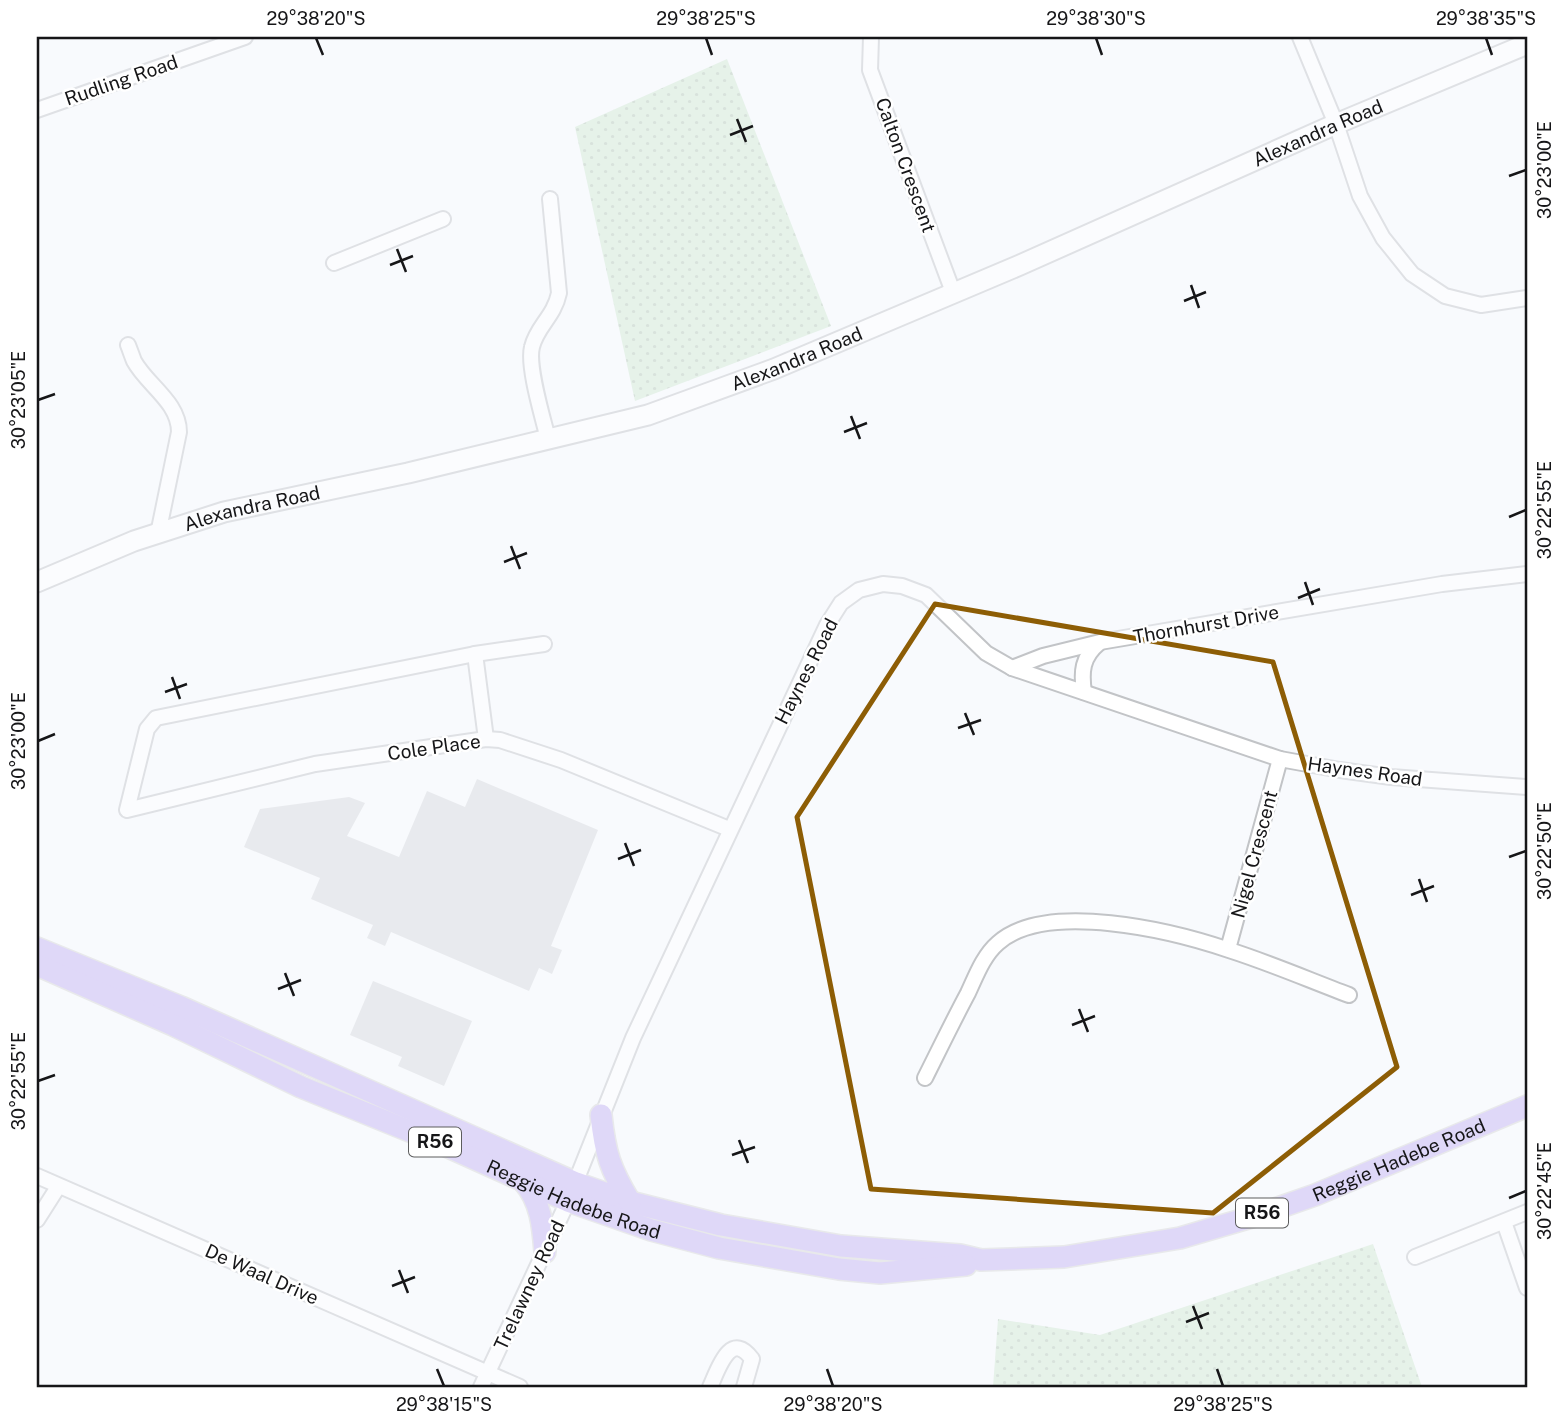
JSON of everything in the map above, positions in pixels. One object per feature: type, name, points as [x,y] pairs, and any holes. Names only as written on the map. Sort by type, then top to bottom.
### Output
[{"type":"main road","name":"Reggie Hadebe Road","points":[[37,948],[181,1007],[572,1192],[681,1239],[803,1265],[880,1273],[961,1267],[981,1261],[1064,1257],[1180,1238],[1315,1195],[1527,1106]]},
{"type":"main road","name":"Reggie Hadebe Road","points":[[37,965],[173,1025],[301,1087],[523,1181],[805,1241],[960,1255],[981,1261]]},
{"type":"main road","points":[[601,1115],[609,1162],[631,1202]]},
{"type":"main road","points":[[523,1181],[538,1205],[545,1252]]},
{"type":"street","name":"Rudling Road","points":[[37,110],[245,37]]},
{"type":"street","name":"Calton Crescent","points":[[871,37],[870,70],[953,292]]},
{"type":"street","points":[[1300,37],[1336,124],[1360,196],[1383,238],[1412,274],[1445,296],[1481,305],[1527,298]]},
{"type":"street","name":"Alexandra Road","points":[[37,582],[158,534],[224,512],[408,473],[648,415],[774,369],[1020,265],[1336,124],[1527,44]]},
{"type":"street","points":[[548,439],[531,362],[531,349],[536,336],[556,308],[559,293],[550,199]]},
{"type":"street","points":[[334,264],[443,219]]},
{"type":"street","points":[[128,345],[135,362],[173,409],[179,422],[158,534]]},
{"type":"street","name":"Thornhurst Drive","points":[[1012,668],[1043,656],[1100,642],[1442,584],[1527,574]]},
{"type":"street","name":"Haynes Road","points":[[572,1192],[632,1038],[729,829],[827,625],[841,603],[859,590],[883,584],[902,586],[926,595],[986,653],[1012,668],[1280,759],[1391,776],[1527,787]]},
{"type":"street","points":[[1084,692],[1082,669],[1089,652],[1100,642]]},
{"type":"street","points":[[486,739],[475,654],[544,644]]},
{"type":"street","name":"Cole Place","points":[[475,654],[156,718],[146,729],[127,810],[315,764],[486,739],[509,743],[561,760],[729,829]]},
{"type":"street","name":"Nigel Crescent","points":[[1228,949],[1280,759]]},
{"type":"street","points":[[925,1079],[988,954],[997,944],[1019,929],[1063,922],[1109,923],[1149,930],[1228,949],[1349,995]]},
{"type":"street","name":"De Waal Drive","points":[[37,1176],[520,1387]]},
{"type":"street","points":[[37,1220],[58,1186]]},
{"type":"street","name":"Trelawney Road","points":[[481,1387],[572,1192]]},
{"type":"street","points":[[1415,1257],[1527,1212]]},
{"type":"street","points":[[1504,1222],[1527,1288]]},
{"type":"street","points":[[710,1387],[727,1352],[734,1348],[740,1349],[752,1359],[744,1387]]},
{"type":"highlighted area","points":[[935,604],[1273,662],[1397,1067],[1213,1213],[871,1189],[797,817]]},
{"type":"green space","points":[[727,59],[831,326],[635,401],[575,127]]},
{"type":"green space","points":[[1373,1244],[1422,1387],[993,1387],[998,1319],[1100,1335]]},
{"type":"building","points":[[477,779],[598,830],[551,946],[562,950],[552,974],[539,968],[529,991],[391,932],[385,946],[367,938],[373,925],[311,899],[320,878],[244,847],[260,809],[349,797],[365,803],[347,836],[399,857],[427,791],[465,807]]},
{"type":"building","points":[[373,981],[472,1021],[444,1086],[398,1066],[402,1057],[350,1035]]}]
